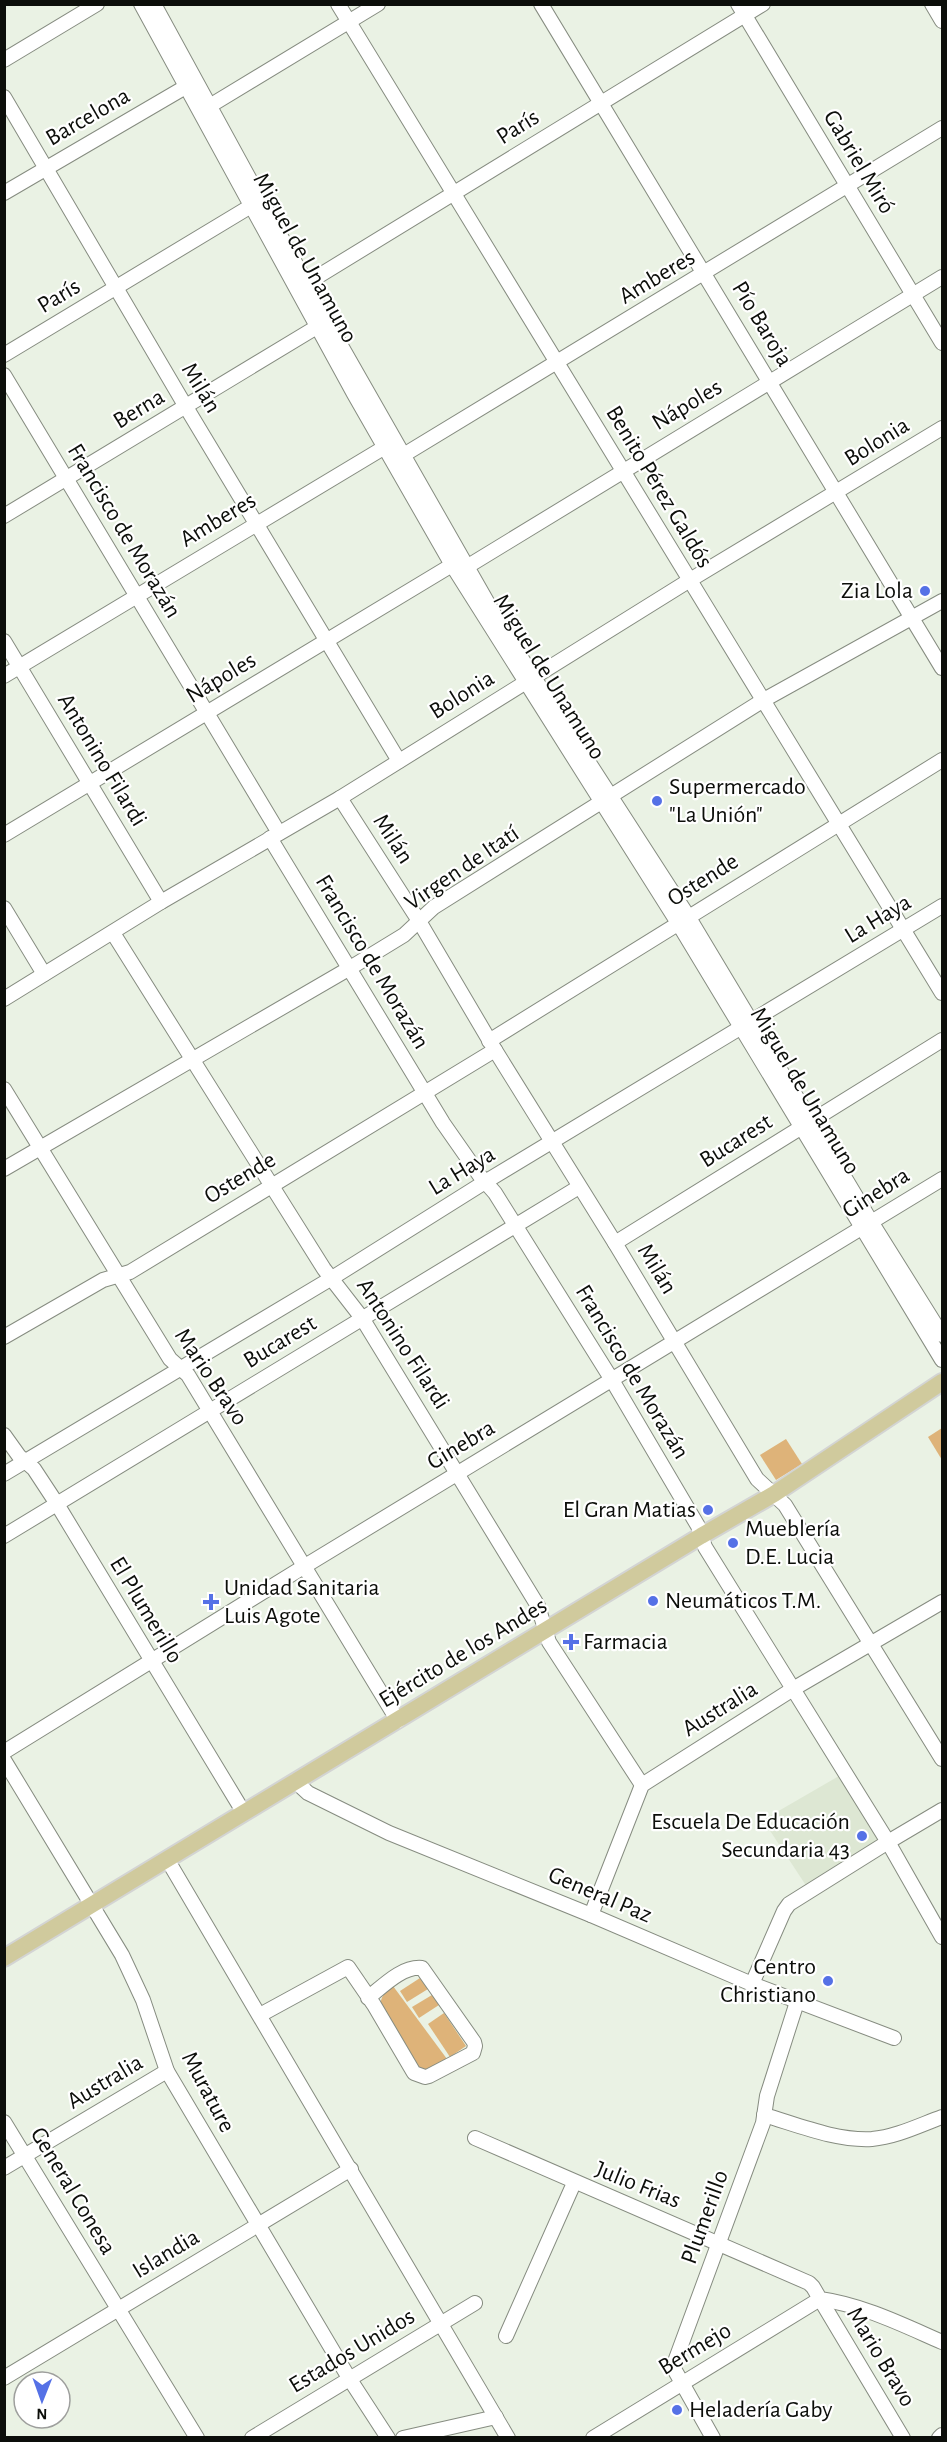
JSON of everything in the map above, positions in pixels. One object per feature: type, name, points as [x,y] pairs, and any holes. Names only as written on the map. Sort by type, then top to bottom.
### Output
[{"type":"main road","name":"Ejército de los Andes","points":[[4,1958],[774,1494],[942,1382]]},
{"type":"street","points":[[4,60],[97,4]]},
{"type":"street","name":"Miguel de Unamuno","points":[[141,4],[206,109],[255,203],[458,565],[683,919],[867,1226],[942,1360]]},
{"type":"street","name":"Miguel de Unamuno","points":[[154,4],[191,83]]},
{"type":"street","name":"Benito Pérez Galdós","points":[[338,4],[690,580],[762,702],[942,993]]},
{"type":"street","points":[[206,109],[378,4]]},
{"type":"street","name":"Pío Baroja","points":[[541,4],[942,668]]},
{"type":"street","name":"París","points":[[301,286],[601,102],[741,10],[763,4]]},
{"type":"street","points":[[932,4],[942,21]]},
{"type":"street","name":"Gabriel Miró","points":[[741,10],[942,343]]},
{"type":"street","name":"Barcelona","points":[[4,193],[191,83]]},
{"type":"street","name":"Milán","points":[[4,97],[186,407],[399,761]]},
{"type":"street","name":"Amberes","points":[[398,459],[942,128]]},
{"type":"street","name":"París","points":[[4,355],[255,203]]},
{"type":"street","name":"Nápoles","points":[[4,836],[327,641],[622,470],[942,278]]},
{"type":"street","name":"Berna","points":[[4,516],[322,324]]},
{"type":"street","name":"Francisco de Morazán","points":[[4,375],[208,712],[350,968],[443,1123],[515,1225],[612,1380],[702,1536],[705,1547],[888,1842],[942,1937]]},
{"type":"street","name":"Bolonia","points":[[4,999],[161,902],[340,798],[690,580],[942,428]]},
{"type":"street","name":"Amberes","points":[[4,676],[389,444]]},
{"type":"street","name":"Virgen de Itatí","points":[[4,1169],[350,968],[404,935],[434,907],[762,702],[942,601]]},
{"type":"street","name":"Antonino Filardi","points":[[4,641],[161,902]]},
{"type":"street","name":"Ostende","points":[[4,1337],[103,1280],[130,1272],[272,1185],[424,1091],[683,919],[942,760]]},
{"type":"street","name":"Milán","points":[[340,798],[419,921],[551,1143],[615,1243],[757,1479],[785,1505],[942,1759]]},
{"type":"street","name":"La Haya","points":[[4,1473],[332,1278],[485,1182],[942,906]]},
{"type":"street","points":[[4,909],[44,974]]},
{"type":"street","name":"Antonino Filardi","points":[[113,933],[324,1269],[362,1318],[538,1606],[549,1642],[642,1785]]},
{"type":"street","name":"Bucarest","points":[[615,1243],[942,1040]]},
{"type":"street","name":"Mario Bravo","points":[[4,1089],[170,1359],[188,1375],[398,1721]]},
{"type":"street","name":"Ginebra","points":[[4,1752],[305,1566],[942,1179]]},
{"type":"street","name":"Bucarest","points":[[4,1536],[579,1187]]},
{"type":"street","name":"Miguel de Unamuno","points":[[867,1226],[942,1335]]},
{"type":"street","name":"El Plumerillo","points":[[4,1435],[34,1469],[57,1504],[243,1813]]},
{"type":"street","name":"Australia","points":[[642,1785],[793,1689],[942,1602]]},
{"type":"street","name":"Murature","points":[[4,1760],[122,1955],[138,1988],[167,2071],[349,2378],[388,2438]]},
{"type":"street","name":"General Paz","points":[[296,1781],[308,1793],[389,1833],[591,1915],[752,1984],[894,2038]]},
{"type":"street","points":[[591,1915],[642,1785]]},
{"type":"street","points":[[752,1984],[789,1904],[942,1810]]},
{"type":"street","points":[[167,1859],[508,2438]]},
{"type":"street","points":[[260,2015],[348,1967],[412,2070],[420,2076],[429,2076],[473,2053],[474,2042],[422,1968],[416,1967],[399,1974],[368,1998]]},
{"type":"street","name":"Plumerillo","points":[[713,2438],[681,2384],[673,2367],[674,2361],[764,2115],[767,2096],[797,2002]]},
{"type":"street","name":"Australia","points":[[4,2168],[167,2071]]},
{"type":"street","points":[[764,2115],[828,2133],[873,2139],[942,2117]]},
{"type":"street","name":"General Conesa","points":[[4,2122],[197,2438]]},
{"type":"street","name":"Julio Frias","points":[[475,2138],[574,2183],[809,2283],[818,2295]]},
{"type":"street","name":"Islandia","points":[[4,2378],[351,2169]]},
{"type":"street","points":[[507,2336],[574,2183]]},
{"type":"street","points":[[818,2295],[883,2316],[942,2342]]},
{"type":"street","name":"Mario Bravo","points":[[818,2295],[903,2438]]},
{"type":"street","name":"Bermejo","points":[[593,2438],[818,2295]]},
{"type":"street","name":"Estados Unidos","points":[[252,2438],[476,2303]]},
{"type":"street","points":[[403,2438],[496,2417]]},
{"type":"shaded area","points":[[942,1428],[942,1460],[928,1437]]},
{"type":"shaded area","points":[[786,1439],[802,1464],[776,1480],[760,1455]]},
{"type":"shaded area","points":[[839,1776],[880,1840],[807,1887],[763,1820]]},
{"type":"shaded area","points":[[420,1978],[428,1989],[407,2002],[400,1991]]},
{"type":"shaded area","points":[[393,1986],[447,2059],[447,2064],[433,2072],[421,2070],[381,2011],[382,1997]]},
{"type":"shaded area","points":[[432,1995],[439,2005],[419,2018],[412,2007]]},
{"type":"shaded area","points":[[444,2013],[466,2046],[450,2057],[428,2024]]},
{"type":"place","name":"Zia Lola","points":[[925,591]]},
{"type":"place","name":"Supermercado \"La Unión\"","points":[[657,801]]},
{"type":"place","name":"El Gran Matias","points":[[708,1510]]},
{"type":"place","name":"Mueblería D.E. Lucia","points":[[733,1543]]},
{"type":"place","name":"Neumáticos T.M.","points":[[653,1601]]},
{"type":"place","name":"Unidad Sanitaria Luis Agote","points":[[211,1602]]},
{"type":"place","name":"Farmacia","points":[[571,1642]]},
{"type":"place","name":"Escuela De Educación Secundaria 43","points":[[862,1836]]},
{"type":"place","name":"Centro Christiano","points":[[828,1981]]},
{"type":"place","name":"Heladería Gaby","points":[[677,2410]]}]
